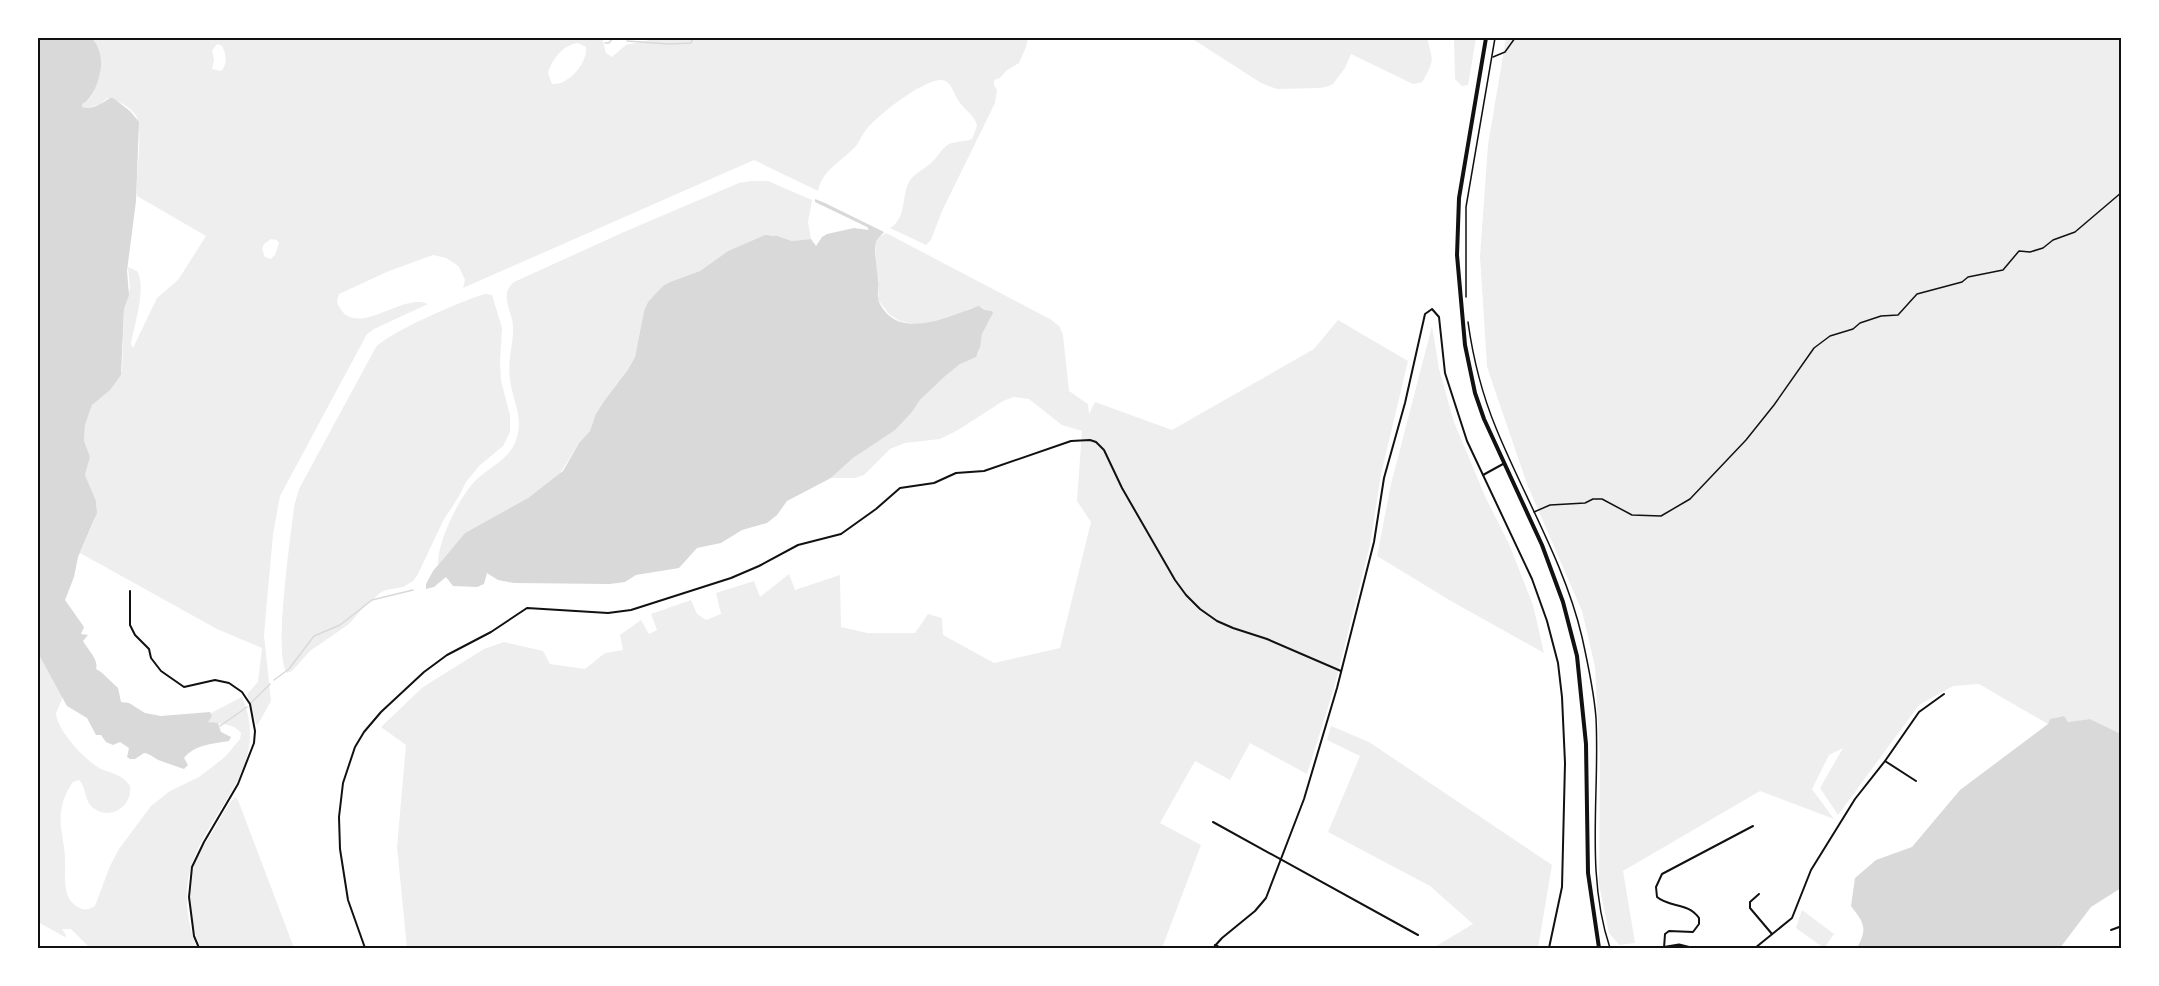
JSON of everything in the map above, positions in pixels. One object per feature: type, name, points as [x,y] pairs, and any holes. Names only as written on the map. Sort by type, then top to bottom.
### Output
[{"type":"main road","points":[[1486,38],[1459,198],[1457,255],[1461,308],[1469,367],[1484,419],[1542,545],[1563,602],[1577,656],[1586,744],[1588,873],[1599,948]]},
{"type":"street","points":[[1214,947],[1255,911],[1266,898],[1304,800],[1341,671],[1374,542],[1384,478],[1405,403],[1424,320],[1427,310],[1432,309],[1438,317],[1445,373],[1453,403],[1467,441],[1532,579],[1547,621],[1558,663],[1565,763],[1562,887],[1549,948]]},
{"type":"street","points":[[364,948],[348,900],[341,857],[339,817],[343,783],[355,747],[364,732],[381,712],[424,672],[447,655],[491,632],[527,608],[608,614],[631,610],[759,567],[798,544],[841,534],[876,509],[900,488],[934,483],[956,473],[984,471],[1071,441],[1096,442],[1104,450],[1122,488],[1175,580],[1200,609],[1217,621],[1267,639],[1341,671]]},
{"type":"street","points":[[1483,475],[1503,464]]},
{"type":"street","points":[[130,591],[130,625],[135,635],[149,649],[151,658],[161,671],[186,687],[215,680],[229,683],[246,698],[253,717],[255,743],[243,773],[192,867],[189,897],[194,936],[199,948]]},
{"type":"street","points":[[1755,948],[1792,918],[1801,891],[1820,854],[1855,799],[1919,712],[1944,694]]},
{"type":"street","points":[[1885,761],[1916,781]]},
{"type":"street","points":[[1213,822],[1418,935]]},
{"type":"street","points":[[1691,948],[1679,945],[1662,948],[1665,934],[1669,931],[1693,932],[1699,924],[1699,918],[1687,907],[1663,901],[1657,897],[1656,887],[1662,874],[1753,826]]},
{"type":"street","points":[[1759,894],[1750,902],[1750,908],[1772,934]]},
{"type":"street","points":[[2111,930],[2121,926]]},
{"type":"street","points":[[1214,947],[1221,948]]},
{"type":"path","points":[[1466,297],[1466,207],[1495,38]]},
{"type":"path","points":[[1493,57],[1505,52],[1515,38]]},
{"type":"path","points":[[1534,512],[1550,505],[1585,503],[1593,499],[1602,499],[1632,515],[1661,516],[1690,499],[1734,453],[1774,405],[1814,348],[1830,336],[1853,329],[1860,323],[1881,316],[1898,315],[1917,294],[1962,282],[1968,277],[2003,270],[2019,251],[2030,252],[2043,248],[2053,240],[2075,232],[2121,192]]},
{"type":"path","points":[[1467,315],[1476,365],[1495,426],[1576,611],[1596,718],[1596,874],[1605,935],[1610,948]]},
{"type":"shaded area","points":[[38,38],[92,38],[100,55],[100,71],[93,93],[82,104],[82,107],[93,107],[113,98],[130,111],[139,122],[136,201],[127,271],[129,295],[124,309],[121,375],[110,390],[92,405],[85,425],[84,441],[90,457],[85,475],[96,501],[97,513],[78,557],[74,577],[65,600],[84,627],[81,634],[88,635],[83,641],[95,659],[96,669],[118,688],[121,702],[129,703],[145,713],[161,716],[210,712],[212,716],[208,722],[218,723],[221,732],[231,737],[229,741],[205,745],[189,753],[184,758],[188,765],[184,769],[144,753],[135,759],[130,759],[127,757],[129,748],[120,742],[113,745],[106,742],[101,735],[96,735],[87,718],[67,706],[38,653]]},
{"type":"shaded area","points":[[92,38],[602,38],[606,53],[612,57],[626,45],[659,38],[1028,38],[1019,63],[994,80],[997,90],[995,103],[942,211],[931,240],[926,245],[890,228],[899,219],[909,182],[947,146],[972,139],[977,126],[949,84],[942,80],[934,81],[913,91],[871,124],[855,147],[827,172],[818,191],[754,160],[463,288],[465,280],[459,267],[446,258],[433,255],[389,271],[339,294],[337,302],[344,314],[354,318],[366,318],[405,304],[417,302],[428,304],[367,334],[280,496],[273,534],[264,635],[271,701],[257,726],[247,694],[258,682],[262,648],[217,629],[80,553],[95,519],[97,506],[85,475],[90,457],[84,442],[85,425],[92,405],[122,371],[124,309],[130,288],[128,267],[137,271],[141,286],[131,344],[133,348],[157,298],[178,280],[206,236],[137,196],[139,132],[133,112],[124,104],[108,98],[100,104],[85,109],[82,107],[82,104],[89,100],[96,86],[95,42]],"holes":[[[578,43],[586,47],[584,60],[570,77],[558,84],[552,84],[548,73],[552,63],[563,50]],[[217,44],[222,46],[225,55],[225,66],[221,71],[212,69],[214,59],[212,51]],[[271,239],[279,243],[271,259],[265,257],[262,249],[264,244]]]},
{"type":"shaded area","points":[[1191,38],[1427,38],[1432,60],[1422,82],[1413,84],[1351,54],[1345,68],[1329,86],[1277,89],[1261,83]]},
{"type":"shaded area","points":[[1454,38],[1476,38],[1468,85],[1462,86],[1455,79]]},
{"type":"shaded area","points":[[1506,38],[2121,38],[2121,734],[2090,719],[2068,722],[2063,716],[2054,718],[2048,724],[1979,684],[1953,686],[1919,705],[1838,815],[1820,788],[1843,748],[1829,755],[1812,789],[1834,819],[1760,791],[1623,871],[1635,943],[1619,945],[1609,933],[1599,884],[1600,758],[1595,667],[1582,611],[1527,484],[1487,367],[1480,256],[1488,145]]},
{"type":"shaded area","points":[[768,181],[812,200],[808,222],[811,239],[792,241],[771,235],[762,237],[728,251],[700,271],[670,282],[663,287],[648,302],[644,311],[635,357],[590,431],[579,443],[559,475],[528,498],[465,533],[438,565],[445,532],[470,486],[502,460],[516,442],[519,419],[509,372],[513,338],[513,325],[507,297],[510,286],[514,282],[624,232],[739,183]]},
{"type":"shaded area","points":[[815,199],[884,232],[878,238],[875,246],[878,299],[888,314],[899,321],[912,324],[926,323],[979,306],[992,311],[982,334],[976,357],[960,364],[943,378],[920,400],[895,430],[853,458],[831,478],[787,501],[777,515],[767,523],[742,530],[721,543],[697,548],[679,568],[636,575],[625,582],[610,584],[514,583],[498,580],[487,573],[484,584],[477,587],[453,586],[446,577],[434,587],[426,589],[426,584],[433,571],[465,533],[528,498],[563,471],[579,443],[590,431],[596,414],[635,357],[644,311],[648,302],[663,286],[700,271],[728,251],[765,235],[792,241],[811,239],[816,246],[827,234],[854,228],[869,230],[815,202]]},
{"type":"shaded area","points":[[886,233],[1050,319],[1059,326],[1063,335],[1069,391],[1088,404],[1089,414],[1095,402],[1172,430],[1314,349],[1338,320],[1408,361],[1381,474],[1370,545],[1334,688],[1307,774],[1250,743],[1230,780],[1195,761],[1160,823],[1201,845],[1162,948],[407,948],[397,847],[406,745],[381,727],[423,687],[484,649],[504,642],[543,651],[550,664],[585,669],[605,653],[623,650],[620,635],[641,620],[649,634],[657,630],[651,614],[691,600],[697,614],[706,620],[721,614],[716,593],[754,581],[760,597],[789,574],[795,590],[840,575],[841,627],[867,633],[915,633],[928,614],[942,618],[943,635],[994,663],[1060,648],[1091,522],[1077,501],[1082,431],[1062,425],[1029,399],[1014,397],[1003,401],[940,439],[905,443],[890,449],[864,475],[855,478],[831,478],[912,412],[920,400],[943,378],[960,364],[978,354],[982,334],[992,311],[982,307],[971,308],[956,316],[921,324],[900,321],[890,315],[878,300],[879,280],[876,273],[876,244],[878,238]]},
{"type":"shaded area","points":[[485,294],[492,295],[502,328],[501,381],[510,415],[510,432],[503,446],[480,465],[466,482],[443,521],[413,581],[403,587],[380,593],[349,624],[310,651],[292,671],[287,673],[283,662],[282,620],[294,507],[299,489],[376,347],[411,325]]},
{"type":"shaded area","points":[[1432,326],[1439,369],[1454,422],[1485,496],[1509,544],[1533,605],[1544,653],[1377,556],[1391,484]]},
{"type":"shaded area","points":[[38,653],[63,697],[56,713],[67,737],[80,753],[95,765],[120,777],[130,786],[127,801],[111,813],[97,811],[91,806],[79,780],[73,782],[65,796],[61,830],[65,853],[66,886],[69,898],[82,909],[95,906],[119,849],[151,806],[170,791],[199,777],[225,757],[240,739],[241,733],[234,727],[208,721],[211,713],[242,697],[249,722],[249,745],[244,765],[200,845],[191,867],[187,887],[187,908],[197,948],[90,948],[71,929],[62,929],[65,937],[38,922]]},
{"type":"shaded area","points":[[2064,716],[2068,722],[2090,719],[2121,734],[2121,888],[2091,907],[2060,948],[1857,948],[1863,935],[1863,926],[1851,906],[1855,878],[1876,860],[1912,847],[1960,790],[2048,724],[2050,719]]},
{"type":"shaded area","points":[[1331,726],[1369,742],[1552,865],[1538,948],[1433,948],[1473,924],[1430,886],[1328,832],[1360,756],[1327,740]]},
{"type":"shaded area","points":[[236,797],[294,948],[200,948],[191,907],[190,885],[194,865],[228,805]]},
{"type":"shaded area","points":[[1802,910],[1834,934],[1824,948],[1796,928]]},
{"type":"waterway","points":[[605,43],[609,43],[613,38]]},
{"type":"waterway","points":[[627,41],[669,44],[691,43],[693,38]]},
{"type":"waterway","points":[[274,680],[289,669],[314,636],[340,625],[372,600],[413,590]]},
{"type":"waterway","points":[[251,703],[270,684]]},
{"type":"waterway","points":[[220,726],[247,707]]}]
